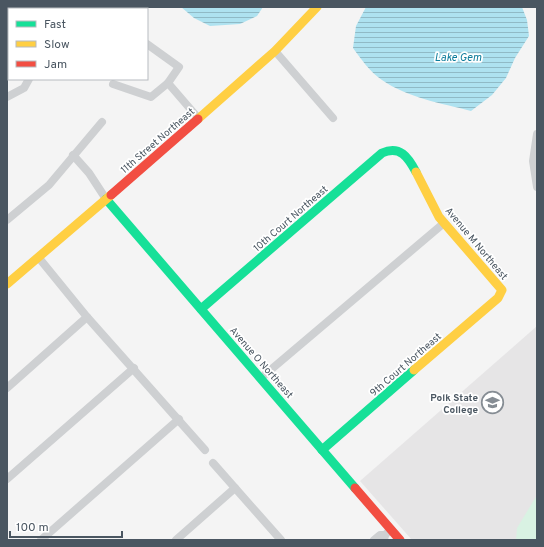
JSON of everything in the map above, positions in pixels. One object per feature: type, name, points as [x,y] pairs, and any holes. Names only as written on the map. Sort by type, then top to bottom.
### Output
[{"type":"street","name":"11th Street Northeast","points":[[7,284],[39,258],[275,52],[317,7]]},
{"type":"street","points":[[113,84],[151,97],[168,83],[179,67],[148,45]]},
{"type":"street","points":[[275,52],[333,118]]},
{"type":"street","points":[[7,97],[24,88],[29,80]]},
{"type":"street","points":[[168,83],[199,119]]},
{"type":"street","points":[[7,220],[49,184],[102,122]]},
{"type":"street","points":[[537,134],[533,161],[537,187]]},
{"type":"street","name":"Avenue M Northeast","points":[[396,149],[408,157],[444,223],[502,290],[500,293]]},
{"type":"street","name":"10th Court Northeast","points":[[201,308],[382,153],[396,149]]},
{"type":"street","points":[[73,155],[89,173],[106,199]]},
{"type":"street","name":"Avenue O Northeast","points":[[106,199],[322,450],[386,535],[400,540]]},
{"type":"street","points":[[261,378],[444,223]]},
{"type":"street","points":[[39,258],[87,317],[134,368],[205,450]]},
{"type":"street","name":"9th Court Northeast","points":[[322,450],[498,298],[500,293]]},
{"type":"street","points":[[7,388],[87,317]]},
{"type":"street","points":[[7,480],[134,368]]},
{"type":"street","points":[[41,540],[179,419]]},
{"type":"street","points":[[213,463],[281,540]]},
{"type":"street","points":[[176,540],[235,488]]},
{"type":"street","points":[[374,540],[380,535],[386,535]]},
{"type":"shaded area","name":"Polk State College","points":[[537,326],[537,540],[412,540],[360,481]]},
{"type":"green space","points":[[537,495],[537,540],[516,540],[517,528]]},
{"type":"water","points":[[181,7],[263,7],[257,16],[240,24],[210,26],[194,18]]},
{"type":"water","name":"Lake Gem","points":[[366,7],[522,7],[527,20],[529,36],[515,58],[506,78],[492,95],[471,111],[414,96],[392,86],[374,73],[353,48],[356,26]]},
{"type":"traffic: fast","points":[[201,309],[382,153],[394,150],[403,154],[416,172]]},
{"type":"traffic: fast","points":[[106,199],[355,488]]},
{"type":"traffic: fast","points":[[322,450],[414,370]]},
{"type":"traffic: slow","points":[[198,119],[275,51],[317,7]]},
{"type":"traffic: slow","points":[[414,370],[498,298],[502,290],[439,217],[416,172]]},
{"type":"traffic: slow","points":[[7,284],[111,195]]},
{"type":"traffic: jam","points":[[111,195],[198,119]]},
{"type":"traffic: jam","points":[[355,488],[400,540]]},
{"type":"place","name":"Polk State College","points":[[493,403]]}]
